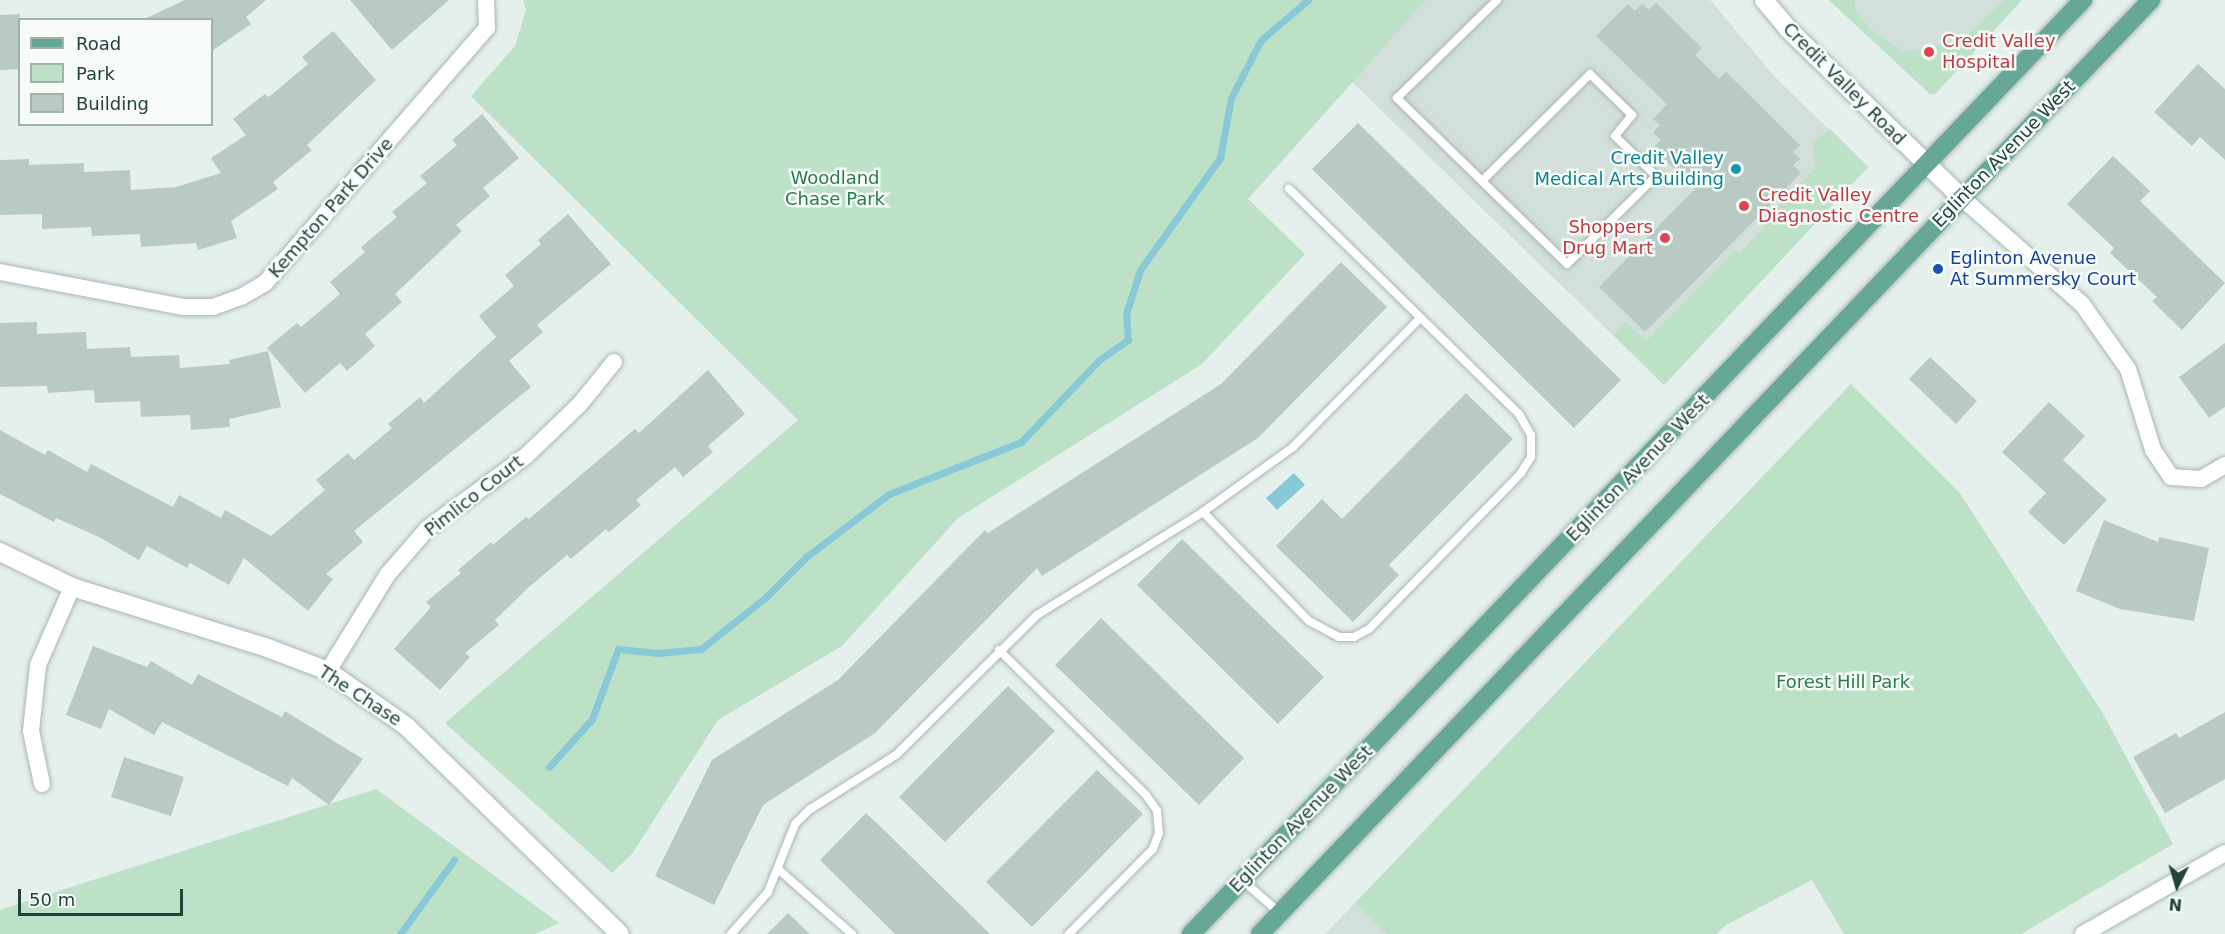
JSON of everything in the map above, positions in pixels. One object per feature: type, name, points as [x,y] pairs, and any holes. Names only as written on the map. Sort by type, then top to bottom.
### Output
[{"type":"main road","name":"Eglinton Avenue West","points":[[1191,934],[2083,0]]},
{"type":"main road","name":"Eglinton Avenue West","points":[[1260,934],[2151,0]]},
{"type":"street","name":"Kempton Park Drive","points":[[0,272],[184,307],[213,307],[241,297],[265,283],[487,28],[486,0]]},
{"type":"street","name":"Credit Valley Road","points":[[1764,0],[1796,37],[1962,198]]},
{"type":"street","points":[[1962,198],[2082,304],[2128,369],[2153,450],[2171,477],[2200,479],[2225,465]]},
{"type":"street","name":"Pimlico Court","points":[[328,671],[388,574],[427,529],[527,455],[580,404],[614,362]]},
{"type":"street","name":"The Chase","points":[[0,552],[72,587],[266,647],[328,671],[406,726],[620,934]]},
{"type":"street","points":[[42,784],[31,731],[38,665],[72,587]]},
{"type":"street","points":[[2083,934],[2225,853]]},
{"type":"lane","points":[[1482,181],[1590,74],[1632,115],[1615,136],[1656,176],[1567,264],[1482,181],[1397,98],[1497,0]]},
{"type":"lane","points":[[1203,512],[1309,621],[1339,637],[1354,637],[1369,629],[1521,473],[1530,457],[1531,435],[1519,414],[1289,189]]},
{"type":"lane","points":[[731,934],[756,909],[779,870],[795,824],[809,810],[896,755],[999,650],[1037,615],[1203,512],[1293,447],[1420,318]]},
{"type":"lane","points":[[999,650],[1146,795],[1157,811],[1159,833],[1153,849],[1069,934]]},
{"type":"lane","points":[[779,870],[852,934]]},
{"type":"lane","points":[[1242,880],[1280,913]]},
{"type":"shaded area","points":[[1426,0],[1710,0],[1775,77],[1868,167],[1664,385],[1351,81]]},
{"type":"shaded area","name":"Credit Valley Hospital","points":[[1829,0],[2022,0],[1935,94],[1930,94]]},
{"type":"shaded area","points":[[1355,903],[1386,934],[1325,934]]},
{"type":"green space","name":"Woodland Chase Park","points":[[523,0],[1426,0],[1248,199],[1305,254],[1202,364],[958,518],[842,646],[718,720],[632,854],[612,873],[445,723],[798,420],[471,96],[515,46],[526,10]]},
{"type":"green space","points":[[1829,0],[1855,0],[1855,11],[1871,30],[1903,52],[1961,41],[2004,0],[2022,0],[1935,94],[1930,94]]},
{"type":"green space","points":[[1830,129],[1868,167],[1664,385],[1613,334],[1626,322],[1646,341],[1735,250],[1739,253],[1765,226],[1762,222],[1816,167],[1812,143]]},
{"type":"green space","name":"Forest Hill Park","points":[[1851,384],[1959,492],[2102,712],[2173,844],[2021,934],[1844,934],[1812,880],[1726,925],[1716,934],[1386,934],[1355,903]]},
{"type":"green space","points":[[376,789],[559,923],[535,934],[0,934],[0,910]]},
{"type":"water","points":[[1294,473],[1305,485],[1277,510],[1266,498]]},
{"type":"building","points":[[185,0],[266,0],[246,17],[251,24],[213,50],[213,18],[146,18]]},
{"type":"building","points":[[350,0],[449,0],[392,50]]},
{"type":"building","name":"Credit Valley Medical Arts Building","points":[[1656,3],[1702,48],[1695,55],[1719,79],[1726,72],[1800,145],[1793,152],[1800,159],[1793,165],[1801,173],[1645,332],[1599,287],[1695,189],[1653,148],[1661,140],[1653,133],[1660,125],[1653,119],[1667,104],[1596,36],[1628,4],[1635,11],[1642,4],[1649,10]]},
{"type":"building","points":[[20,14],[18,18],[18,69],[0,70],[0,15]]},
{"type":"building","points":[[333,31],[376,80],[307,145],[312,150],[273,182],[278,189],[231,221],[237,238],[198,250],[196,243],[141,247],[140,234],[92,236],[91,227],[42,229],[42,214],[0,215],[0,160],[29,159],[29,165],[84,163],[84,172],[130,170],[131,190],[176,187],[221,173],[211,158],[246,135],[233,119],[265,94],[269,97],[308,64],[302,57]]},
{"type":"building","points":[[2198,64],[2225,89],[2225,160],[2200,137],[2192,146],[2154,112]]},
{"type":"building","points":[[482,114],[519,158],[483,188],[490,196],[456,225],[462,231],[395,294],[402,302],[365,334],[375,346],[347,371],[340,363],[305,393],[267,348],[297,323],[301,327],[340,294],[330,282],[365,252],[361,247],[397,217],[392,212],[427,183],[420,176],[457,145],[452,140]]},
{"type":"building","points":[[1358,123],[1621,380],[1574,428],[1312,169]]},
{"type":"building","points":[[2113,156],[2150,191],[2140,201],[2225,283],[2182,330],[2152,301],[2157,297],[2110,253],[2114,248],[2067,204]]},
{"type":"building","points":[[568,214],[611,264],[537,325],[543,332],[509,361],[531,387],[354,531],[363,542],[326,574],[333,579],[308,611],[244,558],[229,585],[190,563],[187,568],[147,546],[139,560],[99,537],[56,518],[54,522],[0,494],[0,430],[45,455],[48,450],[87,472],[91,464],[173,507],[179,495],[221,518],[225,510],[271,536],[325,490],[316,480],[348,453],[354,460],[392,428],[388,424],[420,397],[424,403],[496,337],[479,316],[514,286],[505,275],[541,244],[538,240]]},
{"type":"building","points":[[1341,262],[1387,307],[1258,438],[1042,576],[1037,568],[875,733],[763,805],[714,905],[655,876],[712,760],[838,680],[985,530],[988,533],[1221,384]]},
{"type":"building","points":[[37,322],[37,334],[86,332],[87,349],[130,347],[131,357],[179,355],[180,368],[230,364],[229,360],[268,351],[281,407],[229,419],[230,427],[191,430],[190,415],[141,417],[140,401],[95,403],[94,390],[48,393],[47,386],[0,387],[0,323]]},
{"type":"building","points":[[2225,343],[2225,407],[2209,418],[2179,377]]},
{"type":"building","points":[[1930,357],[1977,401],[1956,424],[1909,379]]},
{"type":"building","points":[[708,370],[745,414],[708,446],[713,452],[683,477],[675,467],[636,500],[641,505],[609,532],[606,529],[571,559],[567,555],[529,587],[495,620],[499,625],[465,653],[470,657],[440,690],[394,649],[431,607],[426,602],[461,573],[458,570],[491,542],[493,545],[526,517],[529,519],[635,429],[639,433]]},
{"type":"building","points":[[1466,393],[1513,439],[1389,565],[1399,575],[1353,622],[1276,546],[1322,499],[1342,519]]},
{"type":"building","points":[[2049,402],[2085,436],[2063,460],[2107,500],[2064,545],[2028,512],[2046,493],[2002,452]]},
{"type":"building","points":[[2104,520],[2158,542],[2159,537],[2209,548],[2194,621],[2120,609],[2076,591]]},
{"type":"building","points":[[1182,539],[1324,677],[1278,724],[1137,585]]},
{"type":"building","points":[[1101,618],[1244,758],[1199,805],[1055,665]]},
{"type":"building","points":[[93,646],[147,667],[151,661],[192,685],[198,674],[282,717],[285,711],[363,759],[329,805],[292,778],[288,786],[162,722],[154,735],[109,709],[101,729],[66,715]]},
{"type":"building","points":[[1008,686],[1055,731],[945,842],[899,797]]},
{"type":"building","points":[[2225,712],[2225,779],[2165,813],[2133,757],[2176,733],[2179,738]]},
{"type":"building","points":[[124,757],[184,777],[171,816],[111,797]]},
{"type":"building","points":[[1097,770],[1143,814],[1032,927],[986,882]]},
{"type":"building","points":[[866,813],[990,934],[895,934],[820,860]]},
{"type":"building","points":[[788,913],[810,934],[767,934]]},
{"type":"waterway","points":[[549,767],[592,719],[618,649],[658,653],[701,649],[766,597],[806,557],[889,494],[1021,442],[1099,360],[1128,340],[1126,314],[1140,270],[1220,158],[1231,98],[1261,40],[1308,0]]},
{"type":"waterway","points":[[400,934],[454,860]]},
{"type":"place","name":"Credit Valley Hospital","points":[[1929,52]]},
{"type":"place","name":"Credit Valley Medical Arts Building","points":[[1736,169]]},
{"type":"place","name":"Credit Valley Diagnostic Centre","points":[[1744,206]]},
{"type":"place","name":"Shoppers Drug Mart","points":[[1665,238]]},
{"type":"place","name":"Eglinton Avenue At Summersky Court","points":[[1938,269]]}]
